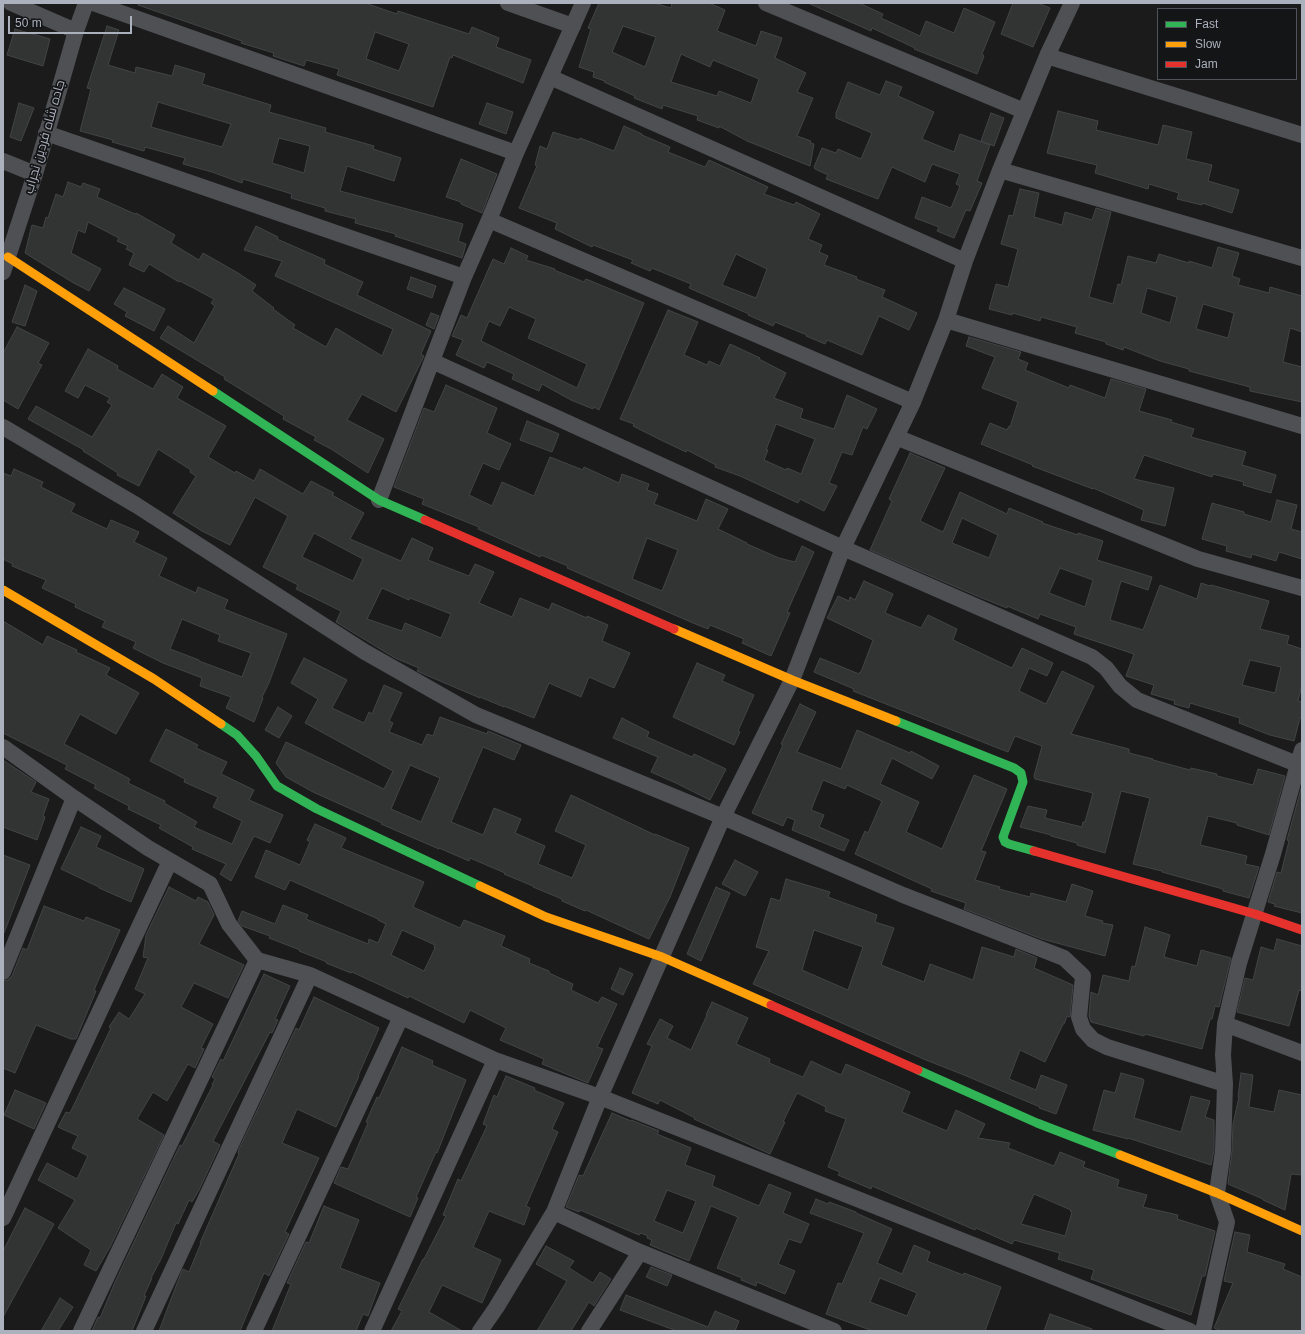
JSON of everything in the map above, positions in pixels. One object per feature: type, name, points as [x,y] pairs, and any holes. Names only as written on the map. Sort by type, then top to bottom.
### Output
[{"type":"street","points":[[11,3],[76,31]]},
{"type":"street","name":"جاده شاه فردین نجراب","points":[[5,264],[35,174],[76,31],[86,3]]},
{"type":"street","points":[[93,3],[516,153]]},
{"type":"street","points":[[508,3],[573,26]]},
{"type":"street","points":[[379,500],[464,277],[490,220],[516,153],[583,3]]},
{"type":"street","points":[[766,3],[1024,111]]},
{"type":"street","points":[[480,1331],[496,1308],[554,1212],[600,1097],[723,817],[792,680],[843,548],[913,402],[946,320],[965,261],[1000,170],[1047,56],[1071,3]]},
{"type":"street","points":[[1047,56],[1302,135]]},
{"type":"street","points":[[550,77],[965,261]]},
{"type":"street","points":[[46,133],[464,277]]},
{"type":"street","points":[[3,161],[35,174]]},
{"type":"street","points":[[1000,170],[1302,258]]},
{"type":"street","points":[[490,220],[913,402]]},
{"type":"street","points":[[5,264],[379,500],[792,680],[1014,768],[1021,773],[1023,782],[1003,837],[1005,842],[1255,914],[1302,930]]},
{"type":"street","points":[[946,320],[1302,426]]},
{"type":"street","points":[[432,361],[843,548],[1092,658],[1106,668],[1120,686],[1138,700],[1300,760],[1255,914],[1239,962],[1225,1024],[1223,1055],[1225,1084],[1223,1151],[1217,1193],[1227,1222],[1203,1331]]},
{"type":"street","points":[[3,427],[136,505],[364,652],[476,715],[723,817],[903,894],[1064,958],[1083,976],[1079,1017],[1083,1029],[1094,1040],[1107,1047],[1225,1084]]},
{"type":"street","points":[[896,437],[1198,559],[1302,588]]},
{"type":"street","points":[[3,590],[154,679],[237,735],[256,756],[278,786],[317,809],[546,917],[662,957],[1037,1124],[1217,1193],[1302,1230]]},
{"type":"street","points":[[3,747],[74,798],[148,848],[210,884],[229,924],[257,960],[310,975],[495,1060],[600,1097],[1190,1331]]},
{"type":"street","points":[[3,972],[74,798]]},
{"type":"street","points":[[3,1218],[170,861]]},
{"type":"street","points":[[81,1331],[257,960]]},
{"type":"street","points":[[144,1331],[310,975]]},
{"type":"street","points":[[254,1331],[400,1017]]},
{"type":"street","points":[[1225,1024],[1302,1053]]},
{"type":"street","points":[[372,1331],[495,1060]]},
{"type":"street","points":[[554,1212],[640,1252],[834,1331]]},
{"type":"street","points":[[589,1331],[640,1252]]},
{"type":"building","points":[[138,3],[365,3],[397,14],[398,11],[469,34],[472,27],[499,38],[496,47],[531,60],[523,83],[453,55],[452,58],[450,57],[433,107],[337,75],[339,69],[306,60],[304,66],[273,56],[274,53],[241,43],[242,41],[138,5]],"holes":[[[375,32],[409,44],[399,71],[366,59]]]},
{"type":"building","points":[[599,3],[654,3],[671,8],[672,3],[709,3],[725,10],[717,31],[756,46],[761,31],[782,38],[775,58],[806,73],[797,92],[813,98],[797,136],[811,141],[810,143],[814,144],[810,166],[747,141],[719,126],[719,128],[697,120],[698,116],[663,105],[662,109],[634,98],[635,96],[604,82],[605,81],[593,77],[594,72],[579,67],[591,29],[588,28]],"holes":[[[623,26],[656,37],[645,67],[612,52]],[[681,54],[710,67],[713,60],[759,79],[751,103],[719,91],[717,96],[671,82]]]},
{"type":"building","points":[[808,3],[859,3],[883,14],[881,18],[920,36],[926,21],[954,33],[964,8],[995,22],[982,54],[984,56],[977,74],[914,49],[915,48],[872,28],[871,31]]},
{"type":"building","points":[[1013,3],[1038,3],[1050,8],[1033,47],[1001,34]]},
{"type":"building","points":[[107,26],[119,30],[108,65],[135,73],[136,67],[172,76],[175,65],[205,74],[202,84],[271,105],[269,112],[326,128],[325,132],[374,146],[373,149],[401,158],[394,181],[347,166],[340,191],[463,224],[458,241],[466,244],[462,258],[395,236],[396,234],[355,223],[356,219],[325,211],[325,208],[291,198],[292,194],[243,179],[242,183],[212,172],[183,164],[185,158],[145,147],[144,151],[112,142],[113,140],[80,131],[91,89],[87,88]],"holes":[[[158,102],[231,124],[222,147],[151,127]],[[279,138],[310,146],[304,173],[272,163]]]},
{"type":"building","points":[[15,29],[50,39],[43,66],[7,55]]},
{"type":"building","points":[[886,81],[902,87],[898,96],[934,112],[922,139],[954,152],[960,134],[990,145],[977,181],[982,183],[970,211],[966,210],[954,238],[937,231],[939,227],[915,218],[922,197],[951,208],[960,186],[956,184],[960,174],[932,164],[925,182],[892,167],[878,199],[826,179],[828,175],[815,169],[814,167],[822,148],[836,153],[838,149],[861,159],[872,133],[836,118],[836,113],[848,82],[880,95]]},
{"type":"building","points":[[19,103],[34,108],[21,141],[10,137]]},
{"type":"building","points":[[487,103],[513,112],[506,134],[479,124]]},
{"type":"building","points":[[1058,111],[1098,121],[1096,130],[1158,145],[1163,125],[1192,132],[1186,159],[1212,165],[1208,181],[1239,190],[1232,213],[1202,203],[1202,205],[1177,199],[1179,193],[1149,184],[1148,189],[1095,173],[1097,165],[1047,153]]},
{"type":"building","points":[[991,113],[1004,118],[994,146],[981,141]]},
{"type":"building","points":[[624,126],[670,147],[668,152],[705,167],[709,160],[768,187],[764,194],[794,205],[796,202],[820,214],[808,239],[822,245],[819,252],[828,256],[824,265],[857,277],[856,279],[885,290],[882,297],[917,313],[909,330],[879,316],[862,355],[827,340],[825,344],[775,322],[773,326],[748,315],[749,314],[689,288],[691,284],[652,268],[650,271],[631,263],[633,260],[593,245],[592,247],[555,229],[557,223],[519,208],[537,166],[535,165],[540,146],[547,149],[553,132],[579,140],[580,138],[614,151]],"holes":[[[736,254],[767,269],[756,298],[722,285]]]},
{"type":"building","points":[[461,159],[497,174],[482,213],[461,204],[461,202],[446,197]]},
{"type":"building","points":[[68,182],[81,187],[83,183],[100,189],[97,197],[135,214],[136,213],[175,235],[171,243],[199,260],[203,253],[238,273],[256,285],[252,291],[295,325],[293,328],[326,347],[336,328],[382,356],[393,329],[275,276],[282,261],[244,250],[256,226],[278,237],[277,239],[325,260],[324,264],[363,282],[357,295],[431,331],[421,354],[424,356],[396,412],[362,394],[347,420],[384,439],[368,473],[314,440],[316,437],[283,419],[284,416],[224,379],[225,377],[160,338],[168,326],[194,343],[215,306],[211,303],[214,299],[180,281],[179,282],[149,264],[144,272],[129,265],[134,253],[126,249],[128,246],[117,241],[119,238],[88,222],[85,233],[78,230],[71,253],[101,269],[89,291],[25,253],[32,225],[43,228],[56,194],[63,197]]},
{"type":"building","points":[[1020,189],[1039,193],[1034,217],[1062,225],[1065,212],[1092,220],[1096,208],[1111,212],[1089,297],[1113,304],[1118,284],[1121,285],[1128,256],[1156,263],[1159,254],[1212,268],[1218,247],[1239,253],[1232,276],[1240,279],[1238,285],[1269,293],[1270,287],[1302,296],[1302,332],[1290,328],[1283,362],[1302,367],[1302,402],[1250,391],[1250,387],[1189,371],[1189,369],[1160,361],[1124,347],[1123,350],[1106,344],[1106,342],[1075,333],[1077,327],[1041,317],[1040,321],[1013,313],[1012,315],[989,309],[996,284],[1008,287],[1018,249],[1001,244],[1009,215],[1013,216]],"holes":[[[1147,288],[1177,297],[1170,323],[1141,313]],[[1203,304],[1234,313],[1228,338],[1196,329]]]},
{"type":"building","points":[[511,248],[528,256],[526,260],[555,269],[554,270],[584,282],[586,279],[644,303],[599,410],[571,400],[542,384],[539,391],[512,379],[514,374],[487,362],[484,368],[456,355],[463,340],[452,336],[461,315],[467,318],[493,259],[504,264]],"holes":[[[509,307],[536,319],[528,338],[587,364],[577,388],[481,341],[489,321],[500,326]]]},
{"type":"building","points":[[411,277],[436,286],[432,298],[407,289]]},
{"type":"building","points":[[25,285],[37,291],[25,326],[12,322]]},
{"type":"building","points":[[124,288],[165,309],[154,331],[125,316],[127,312],[114,304]]},
{"type":"building","points":[[668,310],[698,322],[684,355],[707,365],[709,361],[720,366],[730,344],[760,358],[759,359],[786,373],[774,398],[803,409],[800,418],[834,429],[847,395],[877,409],[867,429],[863,427],[852,455],[842,452],[829,483],[837,486],[824,511],[800,499],[798,503],[740,476],[715,467],[716,465],[687,450],[686,452],[633,426],[634,424],[620,419]],"holes":[[[776,424],[815,439],[801,474],[787,468],[786,470],[764,460],[768,450],[766,450]]]},
{"type":"building","points":[[431,313],[439,316],[434,329],[426,325]]},
{"type":"building","points":[[17,327],[49,343],[38,363],[42,365],[18,409],[3,400],[3,353]]},
{"type":"building","points":[[969,337],[1021,352],[1018,359],[1028,363],[1025,370],[1069,388],[1070,385],[1105,398],[1111,379],[1146,389],[1139,411],[1172,420],[1171,422],[1194,429],[1191,437],[1246,452],[1242,465],[1276,475],[1271,493],[1243,485],[1244,482],[1213,474],[1212,477],[1144,455],[1134,479],[1174,488],[1165,526],[1141,520],[1144,510],[1093,488],[1032,466],[1033,465],[981,444],[990,423],[1007,430],[1009,426],[1010,427],[1018,402],[982,388],[995,357],[966,346]]},
{"type":"building","points":[[88,349],[118,366],[117,369],[153,389],[162,374],[183,387],[177,398],[226,426],[208,457],[235,473],[236,471],[254,481],[260,469],[303,494],[311,481],[334,493],[332,495],[364,513],[350,539],[401,561],[412,538],[433,548],[428,560],[469,576],[475,564],[494,572],[479,603],[512,617],[520,598],[549,610],[552,603],[608,625],[602,641],[630,653],[614,688],[589,677],[581,697],[549,683],[534,718],[480,698],[417,671],[419,668],[395,658],[336,622],[341,611],[296,589],[298,585],[263,567],[288,516],[255,497],[230,545],[202,531],[173,513],[196,476],[190,472],[191,470],[158,449],[139,486],[117,475],[118,473],[83,451],[84,450],[28,419],[36,406],[92,437],[112,405],[107,402],[110,398],[85,385],[78,398],[65,391]],"holes":[[[314,533],[363,559],[353,581],[302,557]],[[382,588],[409,600],[410,598],[451,614],[441,638],[405,623],[402,631],[367,619]]]},
{"type":"building","points":[[446,385],[497,408],[487,433],[511,444],[499,470],[483,463],[469,495],[492,506],[502,482],[534,496],[550,457],[583,470],[584,467],[619,483],[622,474],[649,484],[647,490],[658,494],[654,504],[697,521],[706,499],[728,509],[718,529],[779,558],[795,562],[802,546],[814,552],[787,612],[790,613],[771,656],[742,643],[744,639],[710,625],[708,629],[693,623],[567,568],[568,566],[541,555],[540,557],[478,529],[479,527],[422,504],[424,499],[394,487],[424,408],[434,412]],"holes":[[[647,538],[678,550],[662,591],[632,579]]]},
{"type":"building","points":[[527,421],[559,434],[552,452],[520,440]]},
{"type":"building","points":[[910,453],[945,468],[920,521],[943,532],[960,492],[1007,514],[1009,508],[1043,522],[1042,523],[1078,535],[1078,533],[1103,541],[1097,560],[1152,577],[1148,590],[1121,581],[1110,620],[1143,630],[1160,585],[1197,599],[1201,583],[1269,601],[1260,629],[1289,636],[1287,644],[1302,649],[1302,685],[1298,701],[1302,702],[1302,718],[1300,718],[1294,741],[1270,735],[1239,723],[1240,718],[1190,703],[1189,708],[1174,704],[1175,701],[1151,694],[1154,685],[1126,676],[1134,654],[1074,634],[1076,627],[1040,614],[1038,619],[1007,606],[1007,608],[870,550],[892,501],[889,499]],"holes":[[[962,518],[998,535],[989,558],[952,543]],[[1060,568],[1093,580],[1085,607],[1049,593]],[[1250,660],[1281,667],[1275,693],[1242,685]]]},
{"type":"building","points":[[14,469],[43,482],[41,487],[75,504],[71,512],[107,529],[111,520],[139,532],[134,542],[167,558],[159,576],[196,593],[198,587],[228,600],[224,609],[287,634],[269,683],[262,697],[263,698],[254,722],[226,708],[231,697],[200,686],[202,678],[163,663],[133,648],[136,642],[102,627],[105,621],[75,607],[76,604],[42,588],[46,580],[12,566],[13,564],[3,559],[3,473],[11,476]],"holes":[[[182,619],[220,635],[218,641],[251,653],[242,677],[170,649]]]},
{"type":"building","points":[[1277,500],[1297,505],[1291,529],[1302,532],[1302,559],[1279,552],[1276,561],[1252,554],[1251,558],[1226,551],[1227,546],[1202,539],[1212,503],[1244,512],[1244,514],[1271,522]]},
{"type":"building","points":[[864,581],[893,594],[885,613],[921,628],[928,615],[957,629],[953,640],[1012,668],[1022,648],[1053,663],[1047,676],[1029,668],[1019,691],[1046,704],[1062,671],[1094,686],[1071,734],[1129,749],[1129,753],[1153,760],[1190,770],[1191,768],[1217,774],[1217,776],[1253,785],[1258,769],[1285,776],[1269,835],[1237,825],[1237,823],[1208,816],[1200,845],[1247,856],[1245,864],[1259,867],[1249,898],[1162,871],[1133,864],[1150,798],[1121,791],[1105,853],[1077,845],[1077,843],[1051,835],[1020,827],[1028,806],[1047,810],[1045,818],[1082,827],[1083,822],[1085,822],[1093,793],[1035,779],[1034,776],[1042,746],[1015,736],[1008,752],[853,691],[854,689],[814,672],[820,658],[859,674],[861,672],[873,640],[827,618],[838,596],[849,601],[850,597],[855,600]]},
{"type":"building","points":[[3,621],[43,645],[47,636],[77,650],[76,652],[110,668],[106,675],[139,693],[116,734],[80,714],[64,744],[130,779],[128,783],[165,801],[164,803],[197,822],[194,827],[232,844],[242,821],[213,807],[218,797],[184,782],[185,779],[150,761],[166,729],[198,745],[196,748],[227,762],[221,774],[254,790],[249,800],[283,815],[270,843],[254,836],[231,881],[220,874],[226,864],[192,849],[193,847],[159,828],[161,825],[128,809],[129,806],[94,788],[96,785],[65,769],[67,765],[3,733]]},
{"type":"building","points":[[304,658],[347,680],[332,708],[364,723],[369,712],[372,714],[384,685],[402,693],[389,721],[393,723],[389,732],[422,745],[427,734],[433,736],[440,717],[487,734],[488,731],[521,745],[514,760],[483,747],[451,822],[483,835],[494,808],[521,819],[515,833],[545,846],[538,864],[572,878],[586,845],[555,831],[571,795],[655,835],[689,848],[670,897],[649,939],[586,910],[585,911],[562,901],[562,899],[504,874],[505,873],[470,858],[469,861],[381,824],[382,823],[313,792],[286,777],[276,763],[286,742],[384,789],[393,771],[305,723],[318,699],[291,683]],"holes":[[[410,765],[440,778],[421,822],[391,809]]]},
{"type":"building","points":[[697,663],[725,675],[722,681],[754,695],[738,731],[740,732],[734,745],[673,717]]},
{"type":"building","points":[[800,704],[816,712],[797,752],[841,769],[857,730],[910,753],[911,751],[939,766],[932,779],[892,758],[880,784],[919,802],[906,832],[942,849],[974,775],[1007,789],[981,851],[986,852],[975,880],[1000,887],[999,889],[1030,897],[1031,893],[1066,902],[1072,884],[1093,891],[1085,916],[1103,921],[1102,923],[1113,925],[1105,956],[1042,939],[964,909],[966,903],[931,891],[932,889],[855,854],[865,831],[868,833],[882,801],[847,785],[845,789],[823,780],[811,810],[824,815],[819,827],[849,840],[844,851],[792,830],[795,820],[787,817],[783,826],[752,813],[783,745],[781,744]]},
{"type":"building","points":[[278,707],[292,716],[279,738],[265,730]]},
{"type":"building","points":[[622,718],[649,732],[647,737],[692,757],[694,754],[726,769],[710,800],[651,772],[658,757],[613,738]]},
{"type":"building","points":[[3,760],[36,782],[31,792],[49,799],[43,816],[45,817],[37,840],[3,827]]},
{"type":"building","points":[[1302,785],[1302,913],[1274,906],[1275,904],[1268,902],[1277,872],[1281,873],[1289,841],[1287,840]]},
{"type":"building","points":[[315,824],[346,838],[341,848],[424,882],[413,907],[460,928],[464,920],[505,936],[501,946],[530,959],[529,963],[549,971],[549,973],[573,984],[571,990],[598,1003],[602,997],[617,1004],[597,1047],[603,1049],[588,1083],[542,1064],[544,1059],[500,1040],[506,1028],[470,1010],[464,1023],[409,996],[408,998],[352,972],[351,973],[326,963],[327,962],[299,951],[300,950],[269,938],[270,936],[242,926],[238,921],[242,911],[275,924],[283,905],[308,915],[306,919],[368,944],[369,939],[378,943],[386,924],[378,919],[290,880],[285,890],[255,877],[266,850],[300,865],[310,842],[307,840]],"holes":[[[402,930],[435,945],[424,971],[391,955]]]},
{"type":"building","points":[[81,827],[101,836],[96,847],[144,869],[131,902],[61,869]]},
{"type":"building","points":[[3,855],[30,865],[4,933],[3,933]]},
{"type":"building","points":[[735,860],[758,872],[745,896],[722,884]]},
{"type":"building","points":[[786,879],[830,892],[828,897],[877,915],[875,922],[894,928],[881,965],[924,982],[930,964],[973,980],[982,947],[1014,957],[1016,949],[1037,958],[1034,968],[1073,985],[1070,1017],[1067,1016],[1045,1062],[1020,1050],[1009,1079],[1036,1090],[1041,1075],[1067,1085],[1056,1114],[926,1060],[753,984],[769,951],[756,947],[771,898],[780,901]],"holes":[[[814,930],[863,947],[848,990],[802,970]]]},
{"type":"building","points":[[169,887],[196,901],[198,897],[208,902],[214,915],[199,944],[244,965],[228,998],[194,983],[181,1007],[213,1024],[201,1048],[204,1049],[195,1068],[188,1064],[167,1101],[153,1092],[137,1119],[164,1135],[110,1247],[96,1271],[84,1265],[91,1250],[58,1228],[75,1200],[38,1180],[47,1163],[77,1179],[88,1156],[72,1148],[78,1136],[58,1127],[66,1112],[70,1113],[111,1028],[109,1027],[119,1012],[129,1019],[145,994],[135,989],[148,958],[143,957],[146,935]]},
{"type":"building","points":[[716,887],[730,893],[701,961],[687,954]]},
{"type":"building","points":[[44,906],[84,921],[86,917],[120,930],[94,990],[96,991],[76,1039],[71,1039],[36,1025],[15,1073],[3,1068],[3,981],[8,980],[12,976],[23,948],[27,950]]},
{"type":"building","points":[[1145,927],[1170,935],[1164,957],[1197,966],[1201,950],[1231,958],[1219,1007],[1215,1006],[1202,1049],[1091,1022],[1089,1016],[1091,992],[1098,995],[1103,975],[1129,981],[1132,966],[1135,967]]},
{"type":"building","points":[[1277,939],[1302,946],[1302,991],[1299,990],[1289,1026],[1237,1012],[1245,978],[1253,980],[1261,947],[1274,951]]},
{"type":"building","points":[[620,968],[633,974],[623,995],[611,989]]},
{"type":"building","points":[[264,974],[290,986],[275,1019],[278,1020],[272,1033],[270,1032],[213,1141],[220,1145],[199,1190],[192,1202],[189,1200],[178,1224],[176,1223],[161,1259],[151,1278],[144,1296],[146,1296],[132,1331],[92,1331],[98,1317],[100,1318],[115,1282],[180,1145],[182,1146],[213,1085],[215,1079],[212,1077],[221,1059],[223,1061]]},
{"type":"building","points":[[314,997],[379,1028],[336,1127],[297,1109],[282,1143],[319,1158],[285,1232],[289,1234],[269,1276],[264,1273],[240,1331],[159,1331],[181,1273],[183,1269],[189,1272],[239,1154],[239,1149],[296,1028],[299,1030]]},
{"type":"building","points":[[712,1002],[748,1018],[736,1044],[770,1059],[769,1063],[803,1077],[811,1061],[841,1075],[846,1064],[910,1092],[902,1112],[947,1131],[956,1110],[985,1124],[978,1138],[1010,1143],[1008,1148],[1054,1166],[1060,1152],[1085,1162],[1083,1167],[1119,1180],[1117,1187],[1147,1195],[1143,1207],[1178,1215],[1177,1219],[1215,1231],[1205,1276],[1202,1276],[1191,1315],[1091,1279],[1094,1270],[1058,1259],[1060,1253],[1014,1240],[1012,1244],[976,1228],[975,1230],[872,1186],[871,1189],[838,1175],[840,1172],[828,1167],[846,1119],[825,1111],[826,1107],[797,1093],[770,1154],[694,1119],[695,1118],[660,1100],[658,1104],[632,1093],[652,1046],[647,1044],[660,1019],[673,1026],[667,1038],[691,1050]],"holes":[[[1034,1194],[1071,1210],[1070,1211],[1072,1212],[1065,1236],[1021,1224]]]},
{"type":"building","points":[[402,1047],[433,1061],[432,1065],[466,1080],[437,1153],[436,1152],[416,1197],[418,1198],[410,1217],[334,1183],[341,1167],[348,1169],[368,1123],[366,1122],[377,1097],[379,1098]]},
{"type":"building","points":[[1121,1073],[1143,1079],[1144,1081],[1134,1118],[1181,1132],[1191,1096],[1210,1101],[1205,1117],[1214,1120],[1214,1150],[1211,1165],[1128,1138],[1093,1130],[1104,1090],[1115,1093]]},
{"type":"building","points":[[1241,1073],[1253,1075],[1249,1107],[1274,1112],[1279,1090],[1302,1095],[1302,1175],[1291,1174],[1285,1210],[1228,1184],[1232,1151],[1233,1124],[1239,1097]]},
{"type":"building","points":[[506,1076],[535,1088],[534,1090],[564,1103],[552,1129],[558,1132],[526,1206],[530,1208],[524,1225],[489,1211],[473,1247],[501,1260],[482,1303],[442,1285],[429,1312],[462,1331],[391,1331],[402,1311],[398,1309],[446,1216],[443,1215],[458,1179],[461,1181],[487,1126],[483,1124],[494,1095],[497,1097]]},
{"type":"building","points":[[15,1090],[46,1103],[34,1129],[4,1115]]},
{"type":"building","points":[[612,1113],[659,1131],[657,1134],[691,1148],[685,1165],[715,1176],[712,1186],[759,1206],[769,1184],[791,1193],[783,1213],[809,1224],[801,1243],[789,1239],[778,1264],[795,1271],[785,1294],[757,1282],[756,1286],[741,1280],[742,1278],[717,1268],[738,1217],[711,1206],[689,1261],[650,1245],[652,1240],[647,1238],[648,1236],[641,1233],[639,1235],[580,1210],[579,1212],[566,1207],[579,1175],[583,1176]],"holes":[[[667,1190],[696,1201],[683,1233],[654,1221]]]},
{"type":"building","points":[[816,1199],[856,1212],[892,1229],[877,1263],[902,1274],[914,1245],[930,1252],[927,1261],[963,1275],[964,1273],[1001,1287],[985,1331],[873,1331],[826,1314],[838,1283],[842,1284],[864,1233],[810,1213]],"holes":[[[880,1278],[917,1293],[907,1316],[870,1302]]]},
{"type":"building","points":[[324,1206],[359,1220],[340,1268],[380,1283],[368,1316],[363,1314],[356,1331],[272,1331],[291,1284],[287,1283],[306,1242],[309,1243]]},
{"type":"building","points":[[25,1208],[54,1224],[3,1317],[3,1251]]},
{"type":"building","points":[[1235,1232],[1250,1235],[1247,1252],[1285,1264],[1283,1269],[1302,1277],[1302,1331],[1222,1331],[1214,1328],[1233,1283],[1224,1281]]},
{"type":"building","points":[[546,1246],[574,1261],[569,1268],[593,1283],[600,1272],[611,1279],[594,1306],[589,1302],[571,1331],[537,1331],[567,1281],[536,1264]]},
{"type":"building","points":[[651,1267],[672,1275],[667,1286],[646,1277]]},
{"type":"building","points":[[626,1295],[708,1327],[715,1311],[739,1321],[735,1331],[677,1331],[620,1310]]},
{"type":"building","points":[[60,1298],[73,1307],[58,1331],[41,1331]]},
{"type":"building","points":[[1050,1314],[1092,1329],[1092,1331],[1044,1331]]},
{"type":"traffic: fast","points":[[213,391],[379,500],[425,520]]},
{"type":"traffic: fast","points":[[896,721],[1014,768],[1021,773],[1023,782],[1003,837],[1005,842],[1009,844],[1034,851]]},
{"type":"traffic: fast","points":[[221,724],[237,735],[256,756],[277,786],[317,809],[480,886]]},
{"type":"traffic: fast","points":[[918,1070],[1037,1123],[1120,1155]]},
{"type":"traffic: slow","points":[[8,257],[213,391]]},
{"type":"traffic: slow","points":[[3,590],[154,679],[221,724]]},
{"type":"traffic: slow","points":[[674,629],[792,680],[896,721]]},
{"type":"traffic: slow","points":[[480,886],[546,917],[662,957],[771,1005]]},
{"type":"traffic: slow","points":[[1120,1155],[1217,1193],[1302,1231]]},
{"type":"traffic: jam","points":[[425,520],[674,629]]},
{"type":"traffic: jam","points":[[1034,851],[1255,914],[1302,930]]},
{"type":"traffic: jam","points":[[771,1005],[918,1070]]}]
